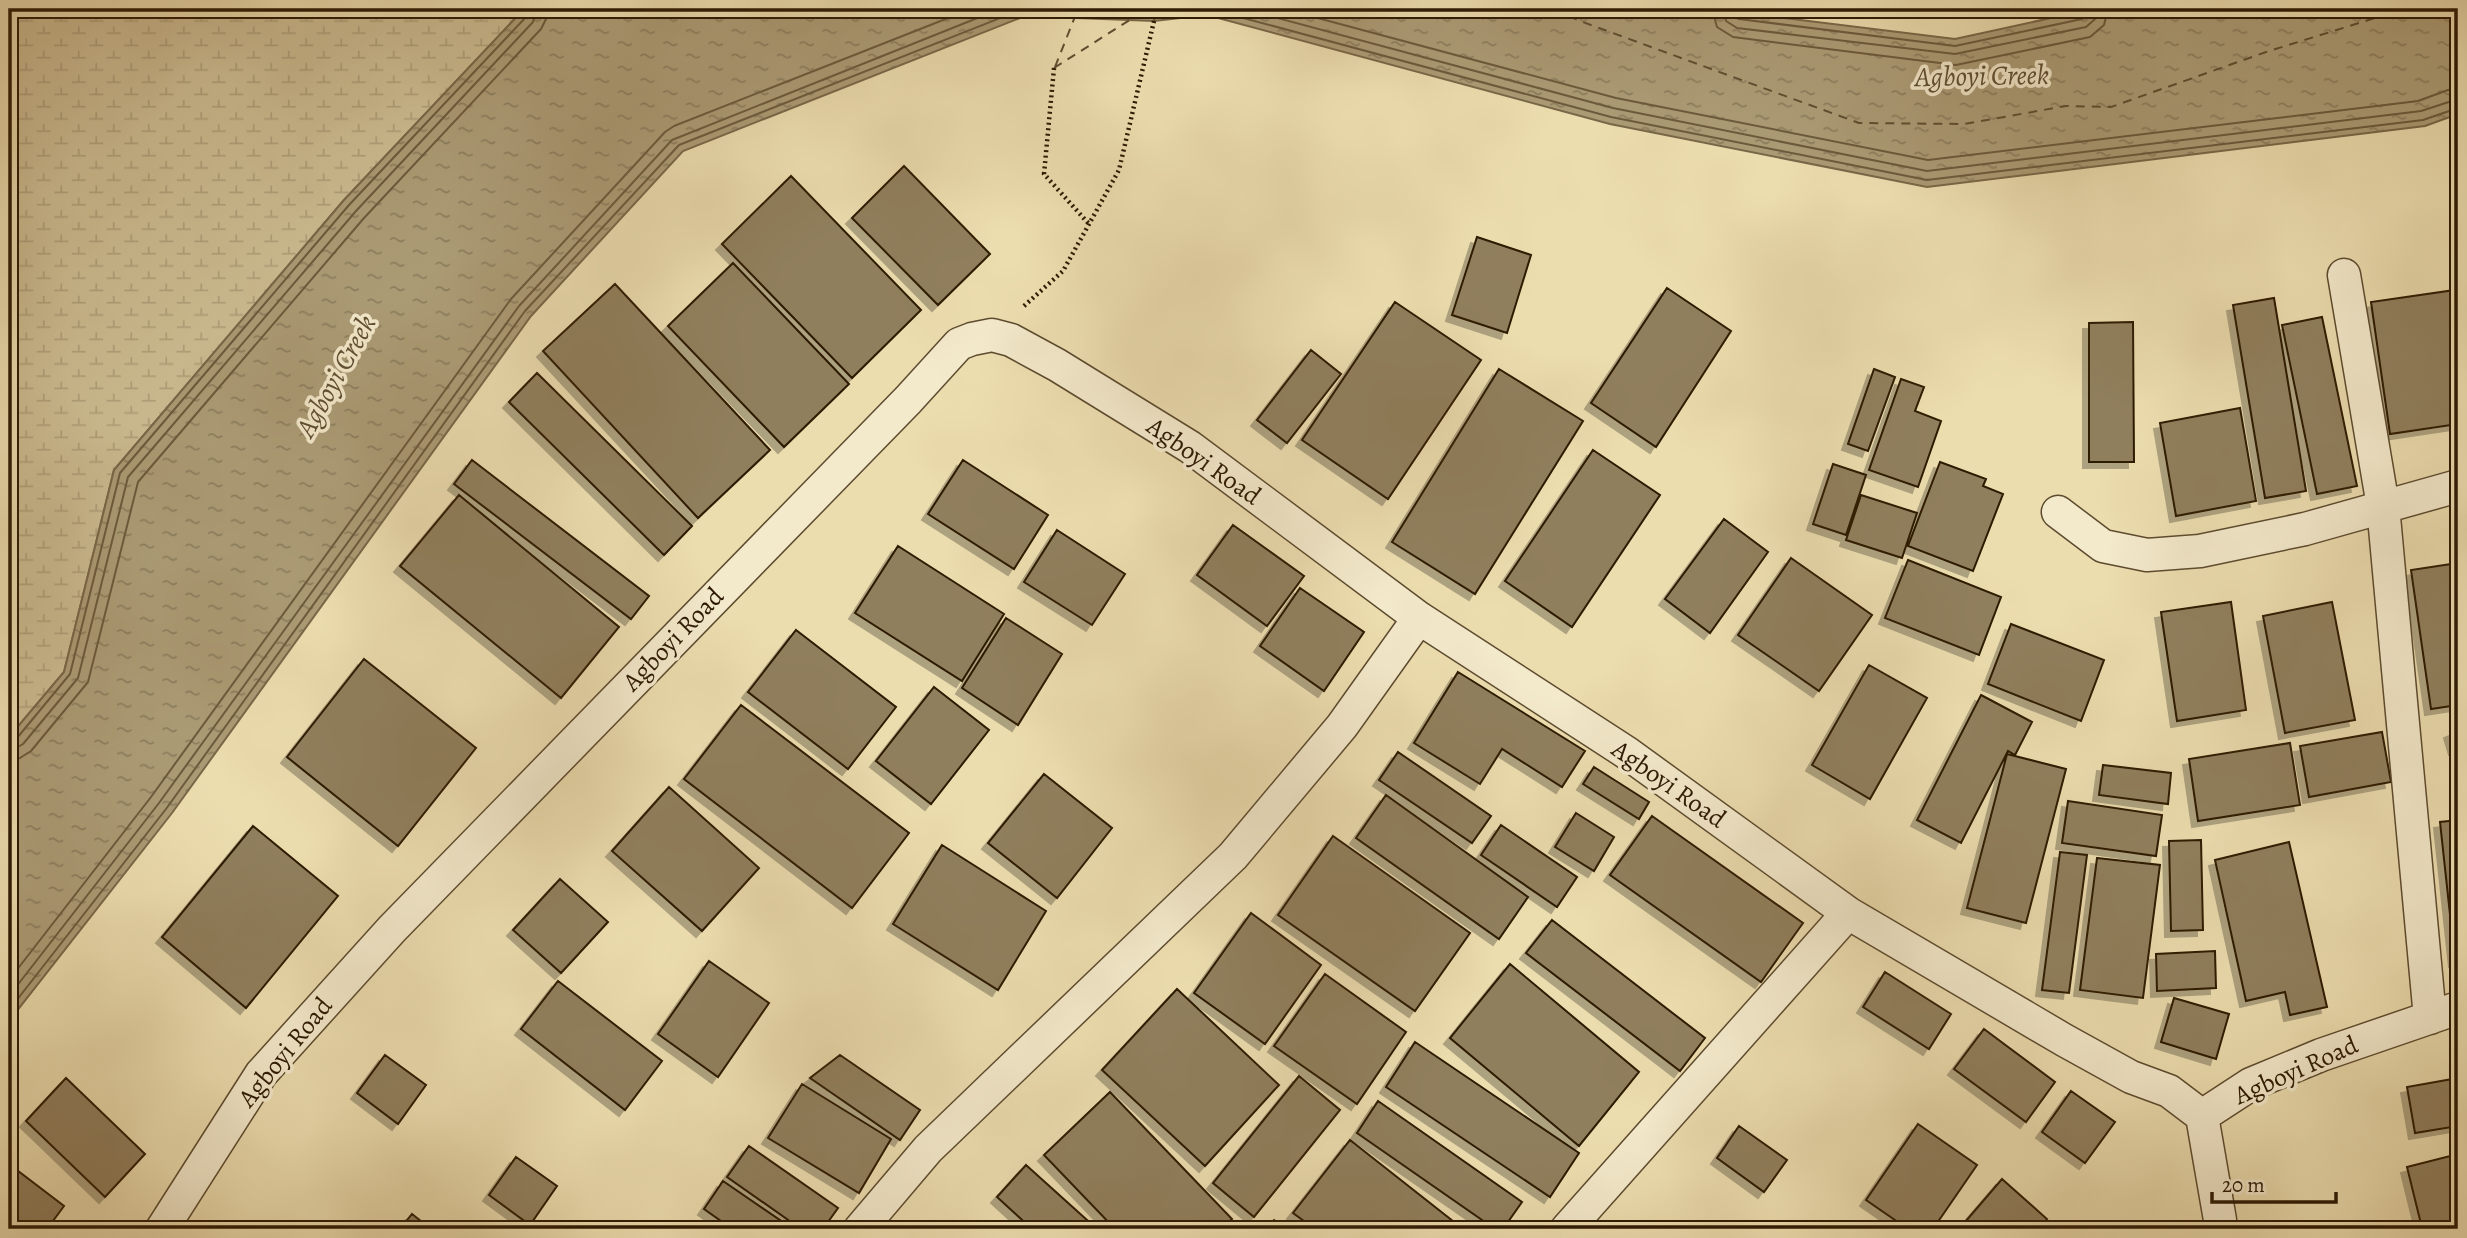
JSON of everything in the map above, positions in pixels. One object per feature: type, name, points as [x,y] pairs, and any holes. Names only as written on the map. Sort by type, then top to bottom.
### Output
[{"type":"street","points":[[2344,275],[2383,506],[2444,1013]]},
{"type":"street","name":"Agboyi Road","points":[[162,1229],[261,1074],[392,929],[908,400],[958,344],[992,334],[1011,340],[1057,365],[1189,447],[1419,618],[1627,753],[1848,913],[2064,1040],[2131,1077],[2169,1091],[2202,1116],[2250,1084],[2321,1055],[2444,1013]]},
{"type":"street","points":[[2058,512],[2103,546],[2147,555],[2200,551],[2305,530],[2458,486]]},
{"type":"street","points":[[860,1229],[928,1149],[1233,856],[1342,726],[1419,618]]},
{"type":"street","points":[[1567,1229],[1848,913]]},
{"type":"street","points":[[2202,1116],[2220,1220],[2219,1229]]},
{"type":"path","points":[[992,334],[1063,271],[1119,170],[1154,21]]},
{"type":"path","points":[[1054,68],[1044,174],[1089,224]]},
{"type":"green space","points":[[9,9],[524,9],[344,200],[114,470],[64,672],[9,737]]},
{"type":"water","name":"Agboyi Creek","points":[[524,9],[1712,9],[1955,39],[2092,9],[2458,9],[2458,114],[2425,126],[1927,187],[1610,124],[1207,15],[1154,21],[1025,16],[683,151],[531,316],[172,813],[9,1021],[9,737],[64,672],[114,470],[344,200]]},
{"type":"building","points":[[904,166],[990,254],[938,305],[852,218]]},
{"type":"building","points":[[791,176],[921,310],[852,378],[722,244]]},
{"type":"building","points":[[1477,237],[1531,255],[1507,333],[1452,315]]},
{"type":"building","points":[[733,263],[849,384],[784,447],[668,326]]},
{"type":"building","points":[[615,284],[770,450],[698,518],[543,351]]},
{"type":"building","points":[[1667,288],[1731,331],[1656,447],[1591,403]]},
{"type":"building","points":[[2455,290],[2458,310],[2458,424],[2390,434],[2371,302]]},
{"type":"building","points":[[2274,298],[2306,491],[2265,498],[2233,305]]},
{"type":"building","points":[[1395,302],[1481,360],[1388,499],[1302,440]]},
{"type":"building","points":[[2322,317],[2357,486],[2317,494],[2282,325]]},
{"type":"building","points":[[2133,322],[2134,462],[2089,462],[2089,323]]},
{"type":"building","points":[[1311,350],[1341,374],[1287,443],[1257,420]]},
{"type":"building","points":[[1499,369],[1583,421],[1475,594],[1392,542]]},
{"type":"building","points":[[1874,369],[1895,377],[1868,451],[1848,444]]},
{"type":"building","points":[[537,373],[692,526],[664,555],[509,402]]},
{"type":"building","points":[[1901,379],[1924,387],[1915,411],[1941,421],[1918,487],[1869,470]]},
{"type":"building","points":[[2240,408],[2256,501],[2176,516],[2160,423]]},
{"type":"building","points":[[1593,450],[1660,495],[1572,627],[1505,581]]},
{"type":"building","points":[[472,460],[649,596],[631,619],[454,484]]},
{"type":"building","points":[[963,460],[1048,515],[1014,569],[928,514]]},
{"type":"building","points":[[1940,462],[1986,479],[1983,486],[2003,494],[1973,571],[1908,546]]},
{"type":"building","points":[[1833,464],[1866,475],[1846,535],[1813,524]]},
{"type":"building","points":[[459,495],[619,627],[561,698],[400,566]]},
{"type":"building","points":[[1861,495],[1917,513],[1902,558],[1846,540]]},
{"type":"building","points":[[1724,519],[1768,552],[1710,633],[1665,599]]},
{"type":"building","points":[[1233,525],[1304,576],[1267,626],[1197,575]]},
{"type":"building","points":[[1057,530],[1125,574],[1092,625],[1024,582]]},
{"type":"building","points":[[898,546],[1004,614],[962,681],[855,613]]},
{"type":"building","points":[[1791,558],[1872,615],[1819,691],[1738,635]]},
{"type":"building","points":[[1908,560],[2001,597],[1979,655],[1885,618]]},
{"type":"building","points":[[2458,563],[2458,705],[2431,709],[2411,570]]},
{"type":"building","points":[[1300,588],[1364,632],[1324,691],[1260,646]]},
{"type":"building","points":[[2231,602],[2246,710],[2177,721],[2161,612]]},
{"type":"building","points":[[2332,602],[2355,720],[2285,733],[2263,616]]},
{"type":"building","points":[[1006,618],[1062,654],[1018,725],[962,688]]},
{"type":"building","points":[[2011,624],[2104,660],[2081,721],[1988,684]]},
{"type":"building","points":[[796,630],[896,707],[848,769],[748,692]]},
{"type":"building","points":[[364,659],[476,748],[398,846],[287,757]]},
{"type":"building","points":[[1869,665],[1927,698],[1870,799],[1812,765]]},
{"type":"building","points":[[1458,672],[1585,751],[1562,787],[1502,749],[1480,784],[1414,743]]},
{"type":"building","points":[[934,687],[989,730],[931,804],[876,761]]},
{"type":"building","points":[[1981,695],[2032,722],[2015,755],[2008,751],[1961,843],[1917,820]]},
{"type":"building","points":[[741,705],[909,833],[852,908],[684,779]]},
{"type":"building","points":[[2458,729],[2458,749],[2455,749],[2450,732]]},
{"type":"building","points":[[2382,732],[2391,782],[2309,797],[2300,746]]},
{"type":"building","points":[[2290,743],[2300,805],[2198,821],[2189,759]]},
{"type":"building","points":[[1398,752],[1491,816],[1472,843],[1379,780]]},
{"type":"building","points":[[2007,754],[2066,769],[2026,923],[1967,908]]},
{"type":"building","points":[[2103,765],[2171,773],[2168,804],[2099,795]]},
{"type":"building","points":[[1594,767],[1649,802],[1639,819],[1583,784]]},
{"type":"building","points":[[1044,774],[1112,828],[1057,898],[988,843]]},
{"type":"building","points":[[669,787],[759,868],[702,931],[612,851]]},
{"type":"building","points":[[1386,795],[1528,897],[1499,939],[1356,838]]},
{"type":"building","points":[[2068,801],[2162,815],[2156,856],[2062,843]]},
{"type":"building","points":[[1576,813],[1614,837],[1594,871],[1555,847]]},
{"type":"building","points":[[1652,816],[1803,923],[1761,982],[1610,875]]},
{"type":"building","points":[[2458,820],[2458,961],[2455,961],[2440,822]]},
{"type":"building","points":[[1501,825],[1577,877],[1557,907],[1481,855]]},
{"type":"building","points":[[253,826],[338,896],[246,1008],[162,937]]},
{"type":"building","points":[[1333,836],[1470,933],[1415,1011],[1278,915]]},
{"type":"building","points":[[2201,840],[2203,930],[2171,931],[2169,841]]},
{"type":"building","points":[[2289,842],[2327,1007],[2290,1015],[2285,992],[2246,1001],[2215,860]]},
{"type":"building","points":[[942,845],[1046,911],[998,990],[893,924]]},
{"type":"building","points":[[2060,852],[2087,855],[2069,993],[2042,990]]},
{"type":"building","points":[[2097,858],[2160,865],[2143,998],[2080,990]]},
{"type":"building","points":[[560,879],[608,922],[561,973],[513,930]]},
{"type":"building","points":[[1251,913],[1321,965],[1265,1044],[1194,993]]},
{"type":"building","points":[[1552,920],[1705,1038],[1680,1071],[1526,953]]},
{"type":"building","points":[[2215,951],[2216,988],[2157,991],[2156,954]]},
{"type":"building","points":[[709,961],[769,1003],[718,1077],[658,1034]]},
{"type":"building","points":[[1510,964],[1639,1072],[1579,1146],[1450,1038]]},
{"type":"building","points":[[1885,972],[1951,1014],[1929,1049],[1863,1007]]},
{"type":"building","points":[[1325,974],[1406,1032],[1357,1104],[1274,1046]]},
{"type":"building","points":[[558,981],[662,1061],[625,1110],[521,1029]]},
{"type":"building","points":[[1177,989],[1279,1085],[1205,1166],[1102,1070]]},
{"type":"building","points":[[2174,998],[2229,1014],[2216,1059],[2161,1042]]},
{"type":"building","points":[[1984,1029],[2055,1082],[2026,1122],[1954,1069]]},
{"type":"building","points":[[1415,1042],[1579,1153],[1550,1197],[1386,1087]]},
{"type":"building","points":[[385,1055],[426,1085],[398,1124],[357,1093]]},
{"type":"building","points":[[840,1055],[920,1110],[900,1140],[810,1078]]},
{"type":"building","points":[[1299,1076],[1340,1110],[1254,1217],[1213,1183]]},
{"type":"building","points":[[66,1078],[145,1154],[105,1197],[26,1121]]},
{"type":"building","points":[[2458,1078],[2458,1126],[2415,1133],[2407,1087]]},
{"type":"building","points":[[802,1084],[891,1139],[859,1193],[768,1138]]},
{"type":"building","points":[[2071,1091],[2115,1122],[2085,1163],[2042,1132]]},
{"type":"building","points":[[1110,1092],[1232,1219],[1222,1229],[1115,1229],[1044,1155]]},
{"type":"building","points":[[1378,1101],[1522,1202],[1503,1229],[1495,1229],[1357,1133]]},
{"type":"building","points":[[1918,1124],[1977,1165],[1933,1229],[1908,1229],[1866,1200]]},
{"type":"building","points":[[1739,1126],[1787,1160],[1764,1192],[1717,1158]]},
{"type":"building","points":[[1350,1140],[1463,1229],[1315,1229],[1293,1213]]},
{"type":"building","points":[[749,1146],[838,1208],[823,1229],[801,1229],[727,1177]]},
{"type":"building","points":[[2458,1154],[2458,1219],[2422,1228],[2407,1167]]},
{"type":"building","points":[[516,1157],[557,1186],[530,1225],[489,1195]]},
{"type":"building","points":[[9,1164],[64,1206],[47,1229],[9,1229]]},
{"type":"building","points":[[1026,1165],[1097,1229],[1032,1229],[997,1197]]},
{"type":"building","points":[[2002,1179],[2047,1219],[2039,1229],[1959,1229]]},
{"type":"building","points":[[723,1181],[793,1229],[726,1229],[728,1226],[704,1209]]},
{"type":"building","points":[[412,1214],[431,1229],[400,1229]]},
{"type":"building","points":[[1274,1220],[1288,1229],[1268,1229]]},
{"type":"ferry route","points":[[1055,67],[1078,9]]},
{"type":"ferry route","points":[[1054,68],[1147,9]]},
{"type":"ferry route","points":[[1154,21],[1157,9]]},
{"type":"ferry route","points":[[1554,9],[1580,21],[1859,123],[1964,124],[2066,106],[2111,107],[2266,52],[2404,9]]}]
